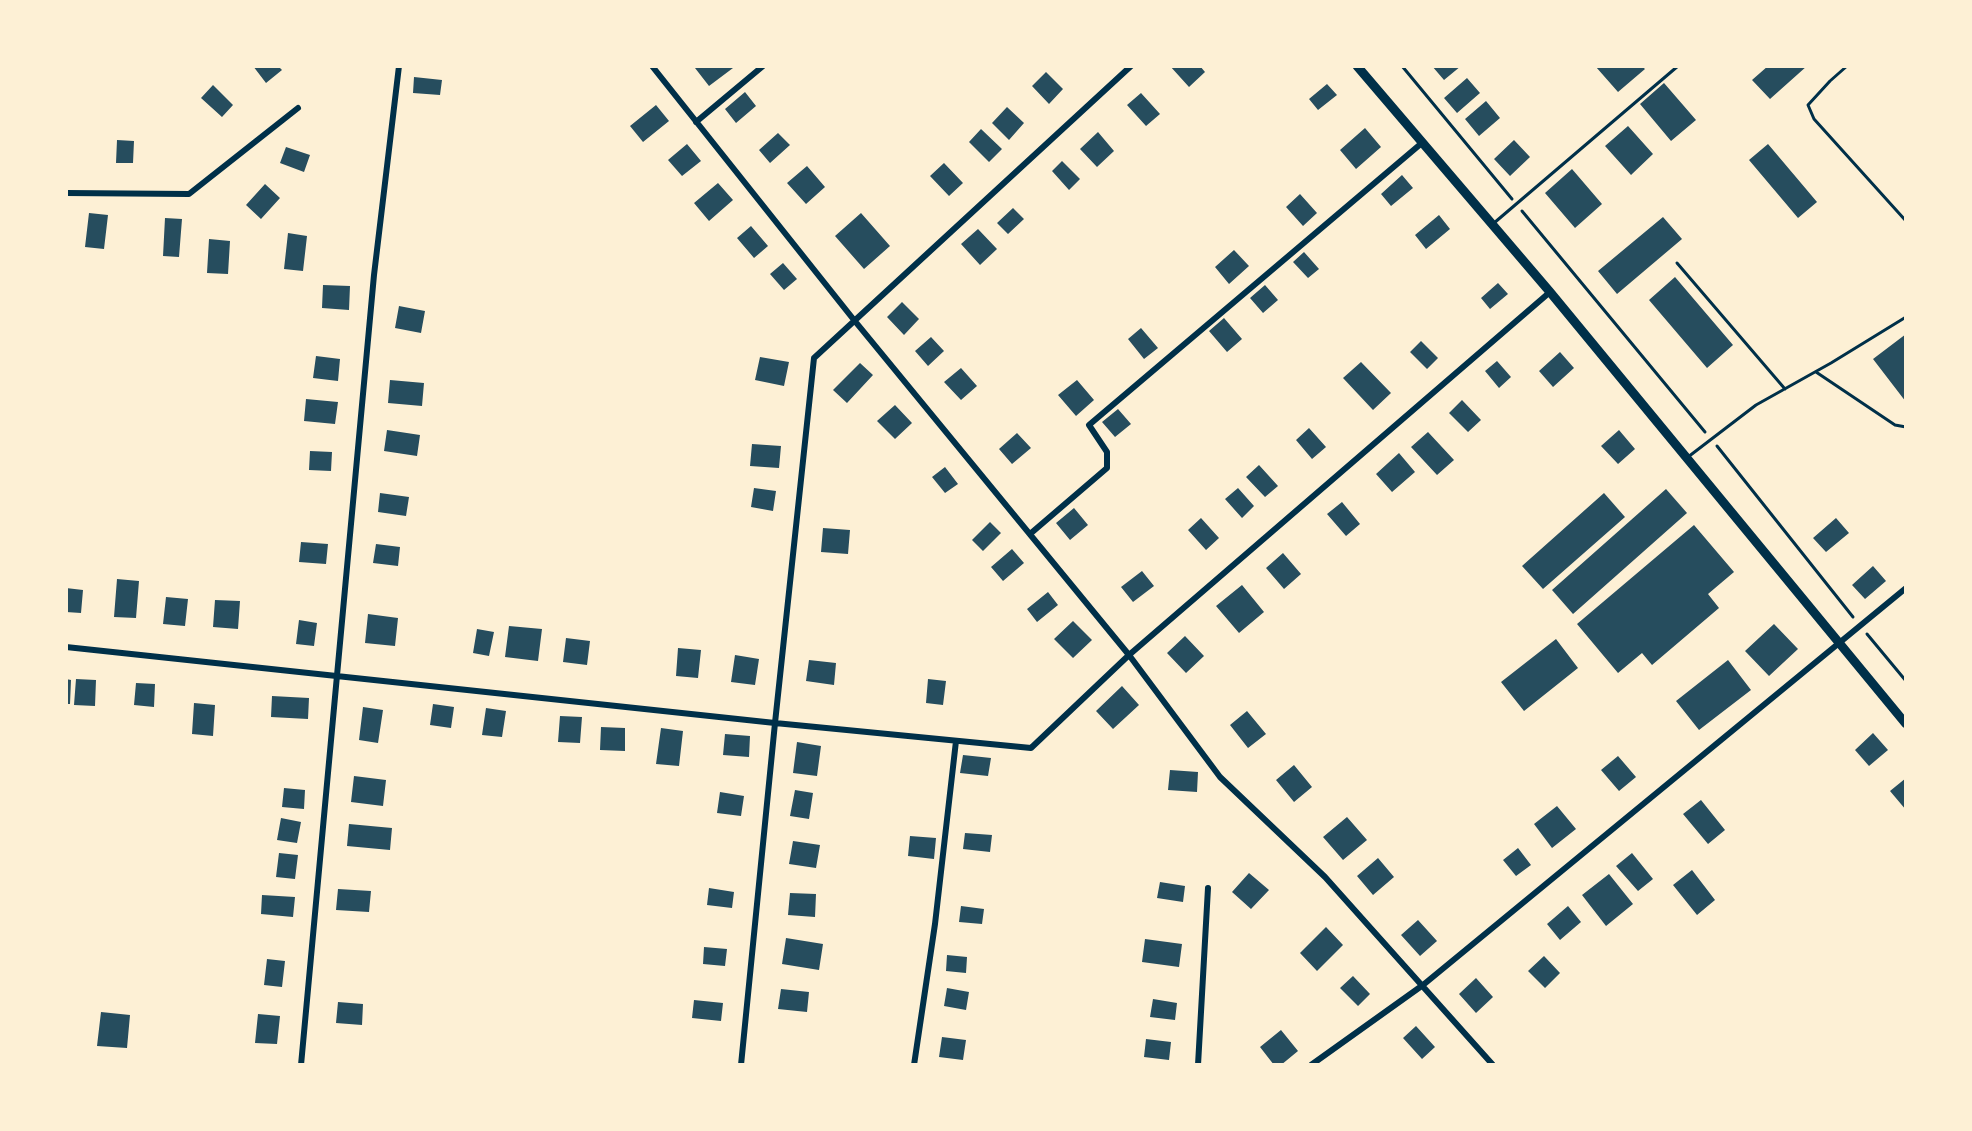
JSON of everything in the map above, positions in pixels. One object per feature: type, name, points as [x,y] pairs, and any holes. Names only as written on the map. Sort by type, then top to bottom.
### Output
[{"type":"main road","points":[[1357,66],[1550,292],[1906,724]]},
{"type":"street","points":[[301,1065],[374,275],[399,66]]},
{"type":"street","points":[[652,66],[854,320],[1129,655],[1220,777],[1325,877],[1493,1065]]},
{"type":"street","points":[[696,122],[763,66]]},
{"type":"street","points":[[741,1065],[814,357],[1131,66]]},
{"type":"street","points":[[66,193],[189,194],[298,108]]},
{"type":"street","points":[[1030,534],[1107,468],[1107,452],[1089,425],[1422,142]]},
{"type":"street","points":[[66,647],[1031,748],[1129,655],[1550,292]]},
{"type":"street","points":[[1311,1065],[1423,985],[1906,588]]},
{"type":"street","points":[[914,1065],[935,924],[956,741]]},
{"type":"street","points":[[1198,1065],[1208,888]]},
{"type":"lane","points":[[1493,225],[1677,66]]},
{"type":"lane","points":[[1847,66],[1808,105],[1814,119],[1906,221]]},
{"type":"lane","points":[[1677,263],[1785,389]]},
{"type":"lane","points":[[1687,458],[1756,405],[1816,372],[1906,316]]},
{"type":"lane","points":[[1816,372],[1895,425],[1906,427]]},
{"type":"path","points":[[1402,66],[1712,439],[1906,681]]},
{"type":"building","points":[[253,66],[278,66],[282,70],[266,83]]},
{"type":"building","points":[[698,66],[732,66],[733,68],[709,86],[695,68]]},
{"type":"building","points":[[1170,66],[1200,66],[1205,72],[1189,87]]},
{"type":"building","points":[[1432,66],[1461,66],[1444,80]]},
{"type":"building","points":[[1597,66],[1642,66],[1645,69],[1618,92]]},
{"type":"building","points":[[1768,66],[1807,66],[1770,99],[1752,80]]},
{"type":"building","points":[[1046,72],[1063,89],[1049,104],[1032,86]]},
{"type":"building","points":[[414,77],[442,80],[440,95],[413,93]]},
{"type":"building","points":[[1467,78],[1480,93],[1457,113],[1444,98]]},
{"type":"building","points":[[1664,83],[1696,120],[1671,141],[1640,104]]},
{"type":"building","points":[[1327,84],[1337,95],[1318,110],[1309,99]]},
{"type":"building","points":[[213,85],[233,105],[222,117],[201,98]]},
{"type":"building","points":[[745,92],[756,106],[736,123],[725,109]]},
{"type":"building","points":[[1141,93],[1160,114],[1146,126],[1127,105]]},
{"type":"building","points":[[1486,101],[1500,118],[1479,136],[1465,119]]},
{"type":"building","points":[[656,105],[669,121],[643,142],[630,126]]},
{"type":"building","points":[[1007,107],[1024,123],[1009,140],[992,123]]},
{"type":"building","points":[[1628,126],[1653,154],[1631,175],[1605,146]]},
{"type":"building","points":[[1365,128],[1381,147],[1356,169],[1340,150]]},
{"type":"building","points":[[981,129],[1002,149],[989,162],[969,142]]},
{"type":"building","points":[[1098,132],[1114,151],[1097,167],[1080,149]]},
{"type":"building","points":[[778,133],[790,145],[770,163],[759,150]]},
{"type":"building","points":[[117,140],[134,141],[133,163],[116,163]]},
{"type":"building","points":[[1514,140],[1530,157],[1510,176],[1494,159]]},
{"type":"building","points":[[687,144],[701,161],[682,176],[668,160]]},
{"type":"building","points":[[1768,144],[1817,202],[1798,218],[1749,160]]},
{"type":"building","points":[[286,147],[310,155],[304,172],[280,163]]},
{"type":"building","points":[[1062,161],[1080,179],[1069,190],[1052,171]]},
{"type":"building","points":[[944,163],[963,183],[949,196],[930,176]]},
{"type":"building","points":[[807,166],[825,187],[806,204],[787,183]]},
{"type":"building","points":[[1572,169],[1602,204],[1575,228],[1545,193]]},
{"type":"building","points":[[1402,175],[1413,188],[1391,206],[1381,194]]},
{"type":"building","points":[[718,183],[733,200],[709,221],[694,203]]},
{"type":"building","points":[[265,184],[280,198],[261,219],[246,205]]},
{"type":"building","points":[[1300,194],[1317,213],[1303,226],[1286,207]]},
{"type":"building","points":[[1013,208],[1024,219],[1008,234],[997,223]]},
{"type":"building","points":[[89,213],[108,215],[104,249],[85,247]]},
{"type":"building","points":[[861,213],[890,246],[864,269],[835,236]]},
{"type":"building","points":[[1439,215],[1450,229],[1426,249],[1415,235]]},
{"type":"building","points":[[1663,217],[1682,239],[1617,294],[1598,271]]},
{"type":"building","points":[[165,218],[182,219],[179,257],[163,256]]},
{"type":"building","points":[[751,226],[768,246],[754,258],[737,238]]},
{"type":"building","points":[[978,229],[997,249],[980,265],[961,244]]},
{"type":"building","points":[[288,233],[307,236],[303,271],[284,269]]},
{"type":"building","points":[[209,239],[230,241],[228,274],[207,273]]},
{"type":"building","points":[[1234,250],[1249,266],[1229,284],[1215,267]]},
{"type":"building","points":[[1304,252],[1319,269],[1308,278],[1293,262]]},
{"type":"building","points":[[783,263],[797,279],[784,290],[770,274]]},
{"type":"building","points":[[1675,277],[1733,345],[1707,368],[1649,300]]},
{"type":"building","points":[[1498,283],[1508,294],[1490,309],[1481,298]]},
{"type":"building","points":[[323,285],[350,286],[349,310],[322,308]]},
{"type":"building","points":[[1265,285],[1278,300],[1263,313],[1250,298]]},
{"type":"building","points":[[902,302],[919,319],[904,335],[887,317]]},
{"type":"building","points":[[399,306],[425,311],[421,333],[395,328]]},
{"type":"building","points":[[1224,318],[1242,339],[1227,352],[1209,331]]},
{"type":"building","points":[[1141,328],[1158,348],[1144,359],[1128,339]]},
{"type":"building","points":[[1906,334],[1906,402],[1873,359]]},
{"type":"building","points":[[931,337],[944,351],[928,366],[915,351]]},
{"type":"building","points":[[1421,341],[1438,358],[1427,369],[1410,352]]},
{"type":"building","points":[[1560,352],[1574,368],[1553,387],[1539,371]]},
{"type":"building","points":[[316,356],[340,359],[338,381],[313,378]]},
{"type":"building","points":[[760,357],[789,362],[784,386],[755,380]]},
{"type":"building","points":[[1497,361],[1511,377],[1499,388],[1485,371]]},
{"type":"building","points":[[1361,362],[1391,393],[1373,410],[1343,378]]},
{"type":"building","points":[[860,363],[873,375],[847,403],[833,390]]},
{"type":"building","points":[[961,368],[977,386],[961,400],[944,382]]},
{"type":"building","points":[[390,380],[424,383],[422,406],[388,403]]},
{"type":"building","points":[[1077,380],[1094,400],[1076,416],[1058,395]]},
{"type":"building","points":[[306,399],[338,402],[335,424],[304,421]]},
{"type":"building","points":[[1462,400],[1481,420],[1468,432],[1449,413]]},
{"type":"building","points":[[895,405],[912,423],[895,439],[877,421]]},
{"type":"building","points":[[1118,409],[1131,424],[1115,437],[1102,422]]},
{"type":"building","points":[[1309,428],[1326,447],[1312,459],[1296,440]]},
{"type":"building","points":[[387,430],[420,435],[417,456],[384,451]]},
{"type":"building","points":[[1619,430],[1635,449],[1618,464],[1601,446]]},
{"type":"building","points":[[1428,432],[1454,460],[1437,475],[1411,447]]},
{"type":"building","points":[[1017,433],[1031,448],[1012,464],[999,449]]},
{"type":"building","points":[[752,444],[781,446],[779,468],[750,466]]},
{"type":"building","points":[[310,451],[332,452],[331,471],[309,470]]},
{"type":"building","points":[[1399,453],[1415,472],[1392,492],[1376,474]]},
{"type":"building","points":[[1259,465],[1278,486],[1265,497],[1246,477]]},
{"type":"building","points":[[945,467],[958,484],[945,493],[932,477]]},
{"type":"building","points":[[754,488],[776,491],[773,511],[751,507]]},
{"type":"building","points":[[1238,488],[1254,506],[1242,518],[1225,499]]},
{"type":"building","points":[[1666,489],[1687,513],[1573,614],[1552,590]]},
{"type":"building","points":[[380,493],[409,497],[406,516],[378,512]]},
{"type":"building","points":[[1604,493],[1625,517],[1543,589],[1522,566]]},
{"type":"building","points":[[1342,502],[1360,524],[1346,536],[1327,514]]},
{"type":"building","points":[[1074,508],[1088,525],[1070,540],[1056,523]]},
{"type":"building","points":[[1201,518],[1219,538],[1206,550],[1188,530]]},
{"type":"building","points":[[1836,518],[1849,533],[1826,552],[1813,538]]},
{"type":"building","points":[[990,522],[1001,533],[983,551],[972,540]]},
{"type":"building","points":[[1694,525],[1734,572],[1708,594],[1719,608],[1652,665],[1642,653],[1618,673],[1577,624]]},
{"type":"building","points":[[823,528],[850,530],[848,554],[821,552]]},
{"type":"building","points":[[301,542],[328,544],[326,564],[299,562]]},
{"type":"building","points":[[376,544],[400,547],[398,566],[373,563]]},
{"type":"building","points":[[1012,549],[1024,563],[1003,581],[991,567]]},
{"type":"building","points":[[1283,553],[1301,574],[1284,589],[1266,568]]},
{"type":"building","points":[[1873,566],[1886,581],[1865,599],[1852,585]]},
{"type":"building","points":[[1142,571],[1154,586],[1133,602],[1121,587]]},
{"type":"building","points":[[117,579],[139,581],[136,618],[114,617]]},
{"type":"building","points":[[1242,585],[1264,612],[1239,633],[1216,606]]},
{"type":"building","points":[[66,588],[83,590],[81,613],[66,612]]},
{"type":"building","points":[[1048,592],[1058,605],[1037,622],[1027,609]]},
{"type":"building","points":[[166,597],[188,599],[185,626],[163,624]]},
{"type":"building","points":[[215,600],[240,601],[238,629],[213,627]]},
{"type":"building","points":[[368,614],[398,618],[395,646],[365,643]]},
{"type":"building","points":[[299,620],[317,623],[314,646],[296,644]]},
{"type":"building","points":[[1073,621],[1092,640],[1073,658],[1054,639]]},
{"type":"building","points":[[1774,624],[1798,649],[1769,676],[1745,651]]},
{"type":"building","points":[[509,626],[542,629],[538,661],[505,657]]},
{"type":"building","points":[[477,629],[494,632],[489,656],[473,653]]},
{"type":"building","points":[[1185,636],[1204,656],[1186,673],[1167,653]]},
{"type":"building","points":[[566,638],[590,641],[587,665],[563,662]]},
{"type":"building","points":[[1556,639],[1578,668],[1524,711],[1501,682]]},
{"type":"building","points":[[678,648],[701,650],[698,678],[676,676]]},
{"type":"building","points":[[735,655],[759,659],[755,685],[731,682]]},
{"type":"building","points":[[809,660],[836,663],[834,685],[806,681]]},
{"type":"building","points":[[1728,660],[1751,690],[1699,730],[1676,701]]},
{"type":"building","points":[[66,679],[71,680],[70,704],[66,704]]},
{"type":"building","points":[[76,679],[96,680],[95,706],[74,705]]},
{"type":"building","points":[[928,679],[946,681],[943,705],[926,703]]},
{"type":"building","points":[[136,683],[155,684],[154,707],[134,705]]},
{"type":"building","points":[[1122,686],[1139,705],[1113,729],[1096,711]]},
{"type":"building","points":[[272,696],[309,698],[308,719],[271,717]]},
{"type":"building","points":[[194,703],[215,705],[213,736],[192,734]]},
{"type":"building","points":[[433,704],[454,707],[451,728],[430,725]]},
{"type":"building","points":[[363,707],[383,710],[378,743],[359,740]]},
{"type":"building","points":[[486,708],[506,711],[502,737],[482,735]]},
{"type":"building","points":[[1247,711],[1266,734],[1248,748],[1230,725]]},
{"type":"building","points":[[560,716],[582,717],[580,743],[558,742]]},
{"type":"building","points":[[601,727],[625,728],[625,751],[600,750]]},
{"type":"building","points":[[661,728],[683,731],[679,766],[656,764]]},
{"type":"building","points":[[1873,733],[1888,750],[1869,766],[1855,750]]},
{"type":"building","points":[[725,734],[750,736],[749,757],[723,755]]},
{"type":"building","points":[[797,742],[821,746],[817,776],[793,773]]},
{"type":"building","points":[[963,755],[991,758],[988,776],[960,773]]},
{"type":"building","points":[[1618,756],[1636,777],[1619,791],[1601,770]]},
{"type":"building","points":[[1294,765],[1312,787],[1294,802],[1276,780]]},
{"type":"building","points":[[1170,770],[1198,772],[1197,792],[1168,790]]},
{"type":"building","points":[[354,776],[386,780],[383,806],[351,802]]},
{"type":"building","points":[[1906,778],[1906,810],[1890,791]]},
{"type":"building","points":[[284,788],[305,790],[304,809],[282,807]]},
{"type":"building","points":[[795,790],[813,793],[809,819],[790,816]]},
{"type":"building","points":[[720,792],[744,796],[741,816],[717,813]]},
{"type":"building","points":[[1701,800],[1725,830],[1708,844],[1683,814]]},
{"type":"building","points":[[1557,806],[1576,829],[1552,848],[1534,824]]},
{"type":"building","points":[[1347,817],[1367,840],[1343,860],[1323,837]]},
{"type":"building","points":[[281,818],[301,822],[297,843],[277,840]]},
{"type":"building","points":[[349,824],[392,828],[390,850],[347,846]]},
{"type":"building","points":[[965,833],[992,835],[990,852],[963,849]]},
{"type":"building","points":[[910,836],[936,838],[934,859],[908,856]]},
{"type":"building","points":[[793,841],[820,845],[816,868],[789,864]]},
{"type":"building","points":[[1518,848],[1531,865],[1516,876],[1503,860]]},
{"type":"building","points":[[279,853],[298,855],[295,879],[276,877]]},
{"type":"building","points":[[1632,853],[1653,879],[1638,891],[1616,866]]},
{"type":"building","points":[[1378,858],[1394,877],[1373,895],[1357,876]]},
{"type":"building","points":[[1692,870],[1715,900],[1697,915],[1673,885]]},
{"type":"building","points":[[1249,873],[1269,890],[1251,909],[1232,892]]},
{"type":"building","points":[[1609,874],[1633,904],[1606,926],[1582,895]]},
{"type":"building","points":[[1160,882],[1185,886],[1183,902],[1157,898]]},
{"type":"building","points":[[709,888],[734,892],[732,908],[707,905]]},
{"type":"building","points":[[338,889],[371,891],[369,912],[336,910]]},
{"type":"building","points":[[790,893],[816,894],[815,917],[788,915]]},
{"type":"building","points":[[262,895],[295,897],[293,917],[261,914]]},
{"type":"building","points":[[961,906],[984,909],[982,924],[959,922]]},
{"type":"building","points":[[1568,906],[1581,922],[1560,940],[1547,924]]},
{"type":"building","points":[[1418,920],[1437,941],[1420,956],[1401,935]]},
{"type":"building","points":[[1326,927],[1343,945],[1317,971],[1300,953]]},
{"type":"building","points":[[786,938],[823,944],[819,970],[782,964]]},
{"type":"building","points":[[1145,939],[1182,944],[1179,967],[1142,962]]},
{"type":"building","points":[[704,947],[727,949],[725,966],[703,964]]},
{"type":"building","points":[[947,955],[967,957],[966,973],[946,971]]},
{"type":"building","points":[[1544,956],[1560,973],[1545,988],[1528,971]]},
{"type":"building","points":[[267,959],[285,961],[282,987],[264,985]]},
{"type":"building","points":[[1353,976],[1370,994],[1358,1006],[1340,988]]},
{"type":"building","points":[[1476,978],[1493,997],[1476,1013],[1459,994]]},
{"type":"building","points":[[947,988],[969,992],[966,1010],[944,1006]]},
{"type":"building","points":[[781,989],[809,992],[807,1012],[778,1009]]},
{"type":"building","points":[[1153,999],[1177,1003],[1175,1020],[1150,1017]]},
{"type":"building","points":[[694,1000],[723,1003],[721,1021],[692,1018]]},
{"type":"building","points":[[338,1002],[363,1004],[362,1025],[336,1023]]},
{"type":"building","points":[[101,1012],[130,1015],[127,1048],[97,1046]]},
{"type":"building","points":[[258,1014],[280,1016],[277,1044],[255,1043]]},
{"type":"building","points":[[1416,1026],[1435,1047],[1422,1059],[1403,1038]]},
{"type":"building","points":[[1281,1030],[1298,1051],[1281,1065],[1274,1065],[1260,1047]]},
{"type":"building","points":[[942,1037],[966,1040],[963,1060],[939,1057]]},
{"type":"building","points":[[1146,1039],[1171,1042],[1169,1060],[1144,1057]]}]
